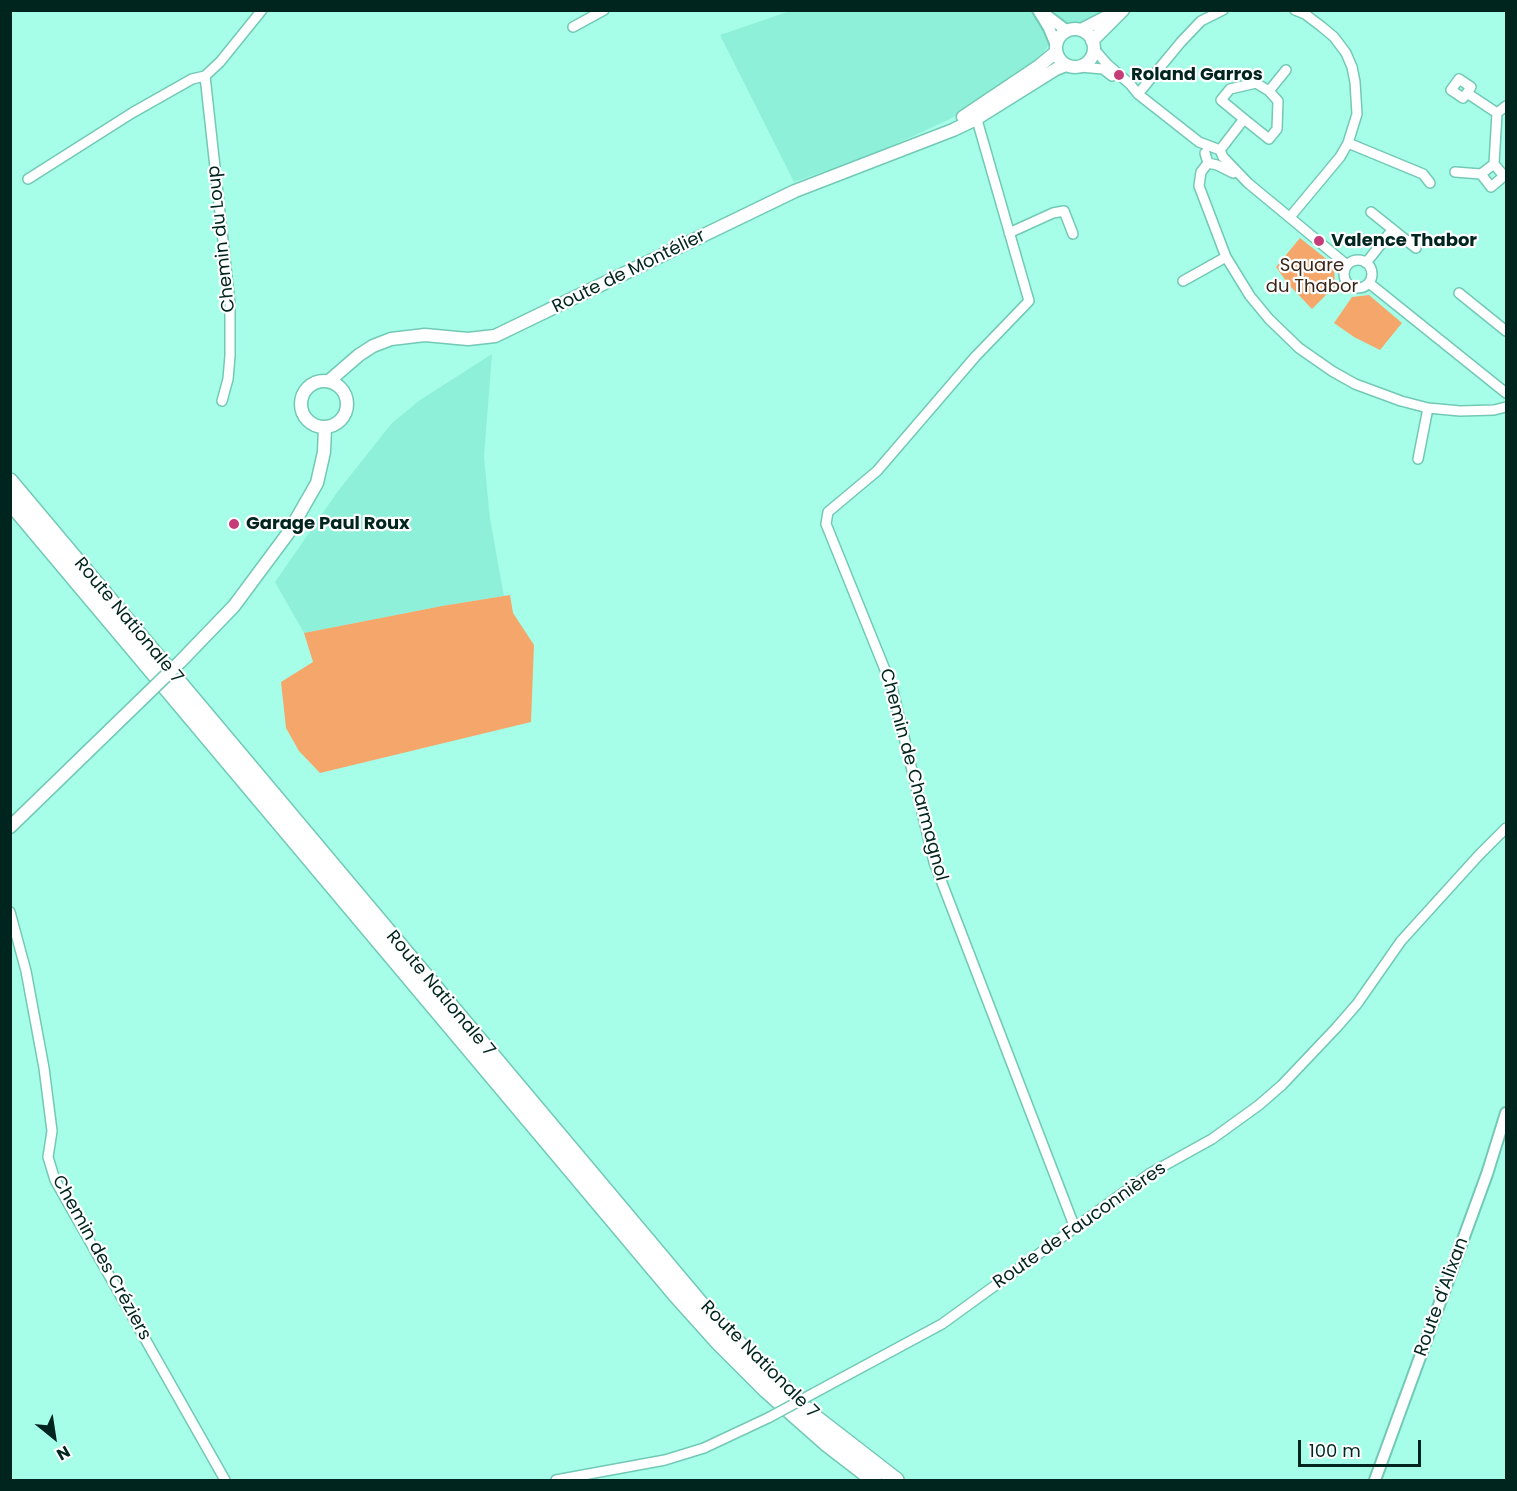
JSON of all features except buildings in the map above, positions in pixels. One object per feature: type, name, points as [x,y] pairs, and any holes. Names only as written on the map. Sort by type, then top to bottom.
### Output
[{"type":"highway","name":"Route Nationale 7","points":[[10,481],[694,1296],[731,1336],[805,1408],[896,1480]]},
{"type":"highway","name":"Route Nationale 7","points":[[10,502],[689,1310],[774,1398],[826,1443],[874,1480]]},
{"type":"main road","points":[[1067,31],[1081,30],[1118,10]]},
{"type":"main road","points":[[1056,49],[1061,62],[1066,65],[1080,66],[1090,60],[1093,45],[1123,10]]},
{"type":"main road","points":[[1081,30],[1093,45]]},
{"type":"main road","name":"Route de Montélier","points":[[975,114],[1039,66],[1056,49],[1058,39],[1067,31]]},
{"type":"main road","name":"Route de Montélier","points":[[329,381],[359,355],[391,339],[425,335],[468,339],[495,336],[795,191],[929,139],[1066,65]]},
{"type":"main road","points":[[318,381],[329,381],[345,393],[347,408],[339,421],[325,427],[311,423],[305,418],[300,404],[306,389],[318,381]]},
{"type":"main road","points":[[10,827],[180,662],[234,606],[289,532],[317,483],[324,452],[325,427]]},
{"type":"street","points":[[28,179],[132,113],[192,79],[205,76],[220,62],[262,10]]},
{"type":"street","points":[[573,27],[604,10]]},
{"type":"street","points":[[1040,10],[1067,31]]},
{"type":"street","points":[[1040,10],[1056,49]]},
{"type":"street","points":[[1138,94],[1201,21],[1223,10]]},
{"type":"street","points":[[1290,217],[1340,157],[1348,143],[1357,114],[1357,95],[1352,68],[1346,53],[1334,37],[1305,14],[1295,10]]},
{"type":"street","points":[[1093,45],[1107,64],[1138,94]]},
{"type":"street","points":[[1080,66],[1103,69],[1138,94],[1347,265]]},
{"type":"street","points":[[1269,91],[1286,70]]},
{"type":"street","name":"Chemin du Loup","points":[[205,76],[230,304],[230,356],[228,379],[222,401]]},
{"type":"street","points":[[1256,83],[1269,91],[1278,101],[1277,129],[1269,139],[1244,119],[1221,100],[1230,89],[1256,83]]},
{"type":"street","points":[[1467,93],[1497,113]]},
{"type":"street","points":[[1481,174],[1491,187],[1504,176],[1494,165],[1497,113],[1506,106]]},
{"type":"street","name":"Chemin de Charmagnol","points":[[975,114],[1029,301],[975,357],[877,471],[828,512],[826,524],[892,687],[934,862],[1075,1228]]},
{"type":"street","points":[[1244,119],[1201,172],[1199,186],[1226,257],[1250,296],[1269,319],[1312,357],[1355,384],[1379,394],[1428,408],[1460,411],[1506,407]]},
{"type":"street","points":[[1348,143],[1423,174],[1430,183]]},
{"type":"street","points":[[1455,172],[1481,174],[1494,165]]},
{"type":"street","points":[[1009,233],[1053,213],[1064,211],[1073,234]]},
{"type":"street","points":[[1371,212],[1416,248]]},
{"type":"street","points":[[1366,263],[1392,230]]},
{"type":"street","points":[[1183,281],[1226,257]]},
{"type":"street","points":[[1356,260],[1366,263],[1371,270],[1369,283],[1358,289],[1349,285],[1344,274],[1347,265],[1356,260]]},
{"type":"street","points":[[1369,283],[1506,393]]},
{"type":"street","points":[[1459,293],[1506,331]]},
{"type":"street","points":[[1418,459],[1428,408]]},
{"type":"street","name":"Route de Fauconnières","points":[[556,1480],[665,1460],[704,1449],[770,1417],[942,1324],[1149,1174],[1212,1139],[1239,1121],[1282,1085],[1344,1019],[1401,941],[1506,828]]},
{"type":"street","name":"Chemin des Créziers","points":[[10,912],[26,970],[44,1068],[52,1131],[48,1156],[55,1180],[225,1480]]},
{"type":"street","name":"Route d'Alixan","points":[[1375,1480],[1487,1174],[1506,1113]]},
{"type":"shaded area","points":[[790,11],[1107,11],[1085,25],[1070,23],[1058,31],[1041,56],[971,107],[948,120],[874,154],[794,182],[720,35]]},
{"type":"shaded area","points":[[492,354],[484,457],[490,519],[504,596],[304,633],[275,582],[338,491],[392,423],[420,400]]},
{"type":"green space","name":"Square du Thabor","points":[[1300,238],[1334,265],[1335,286],[1312,309],[1289,285],[1276,267]]},
{"type":"green space","name":"Square du Thabor","points":[[1369,295],[1402,323],[1380,350],[1354,337],[1334,323],[1352,297]]},
{"type":"green space","points":[[510,595],[513,613],[534,645],[531,722],[320,773],[299,751],[286,728],[281,682],[313,662],[304,633]]},
{"type":"place","name":"Roland Garros","points":[[1119,75]]},
{"type":"place","name":"Valence Thabor","points":[[1319,241]]},
{"type":"place","name":"Garage Paul Roux","points":[[234,524]]}]
